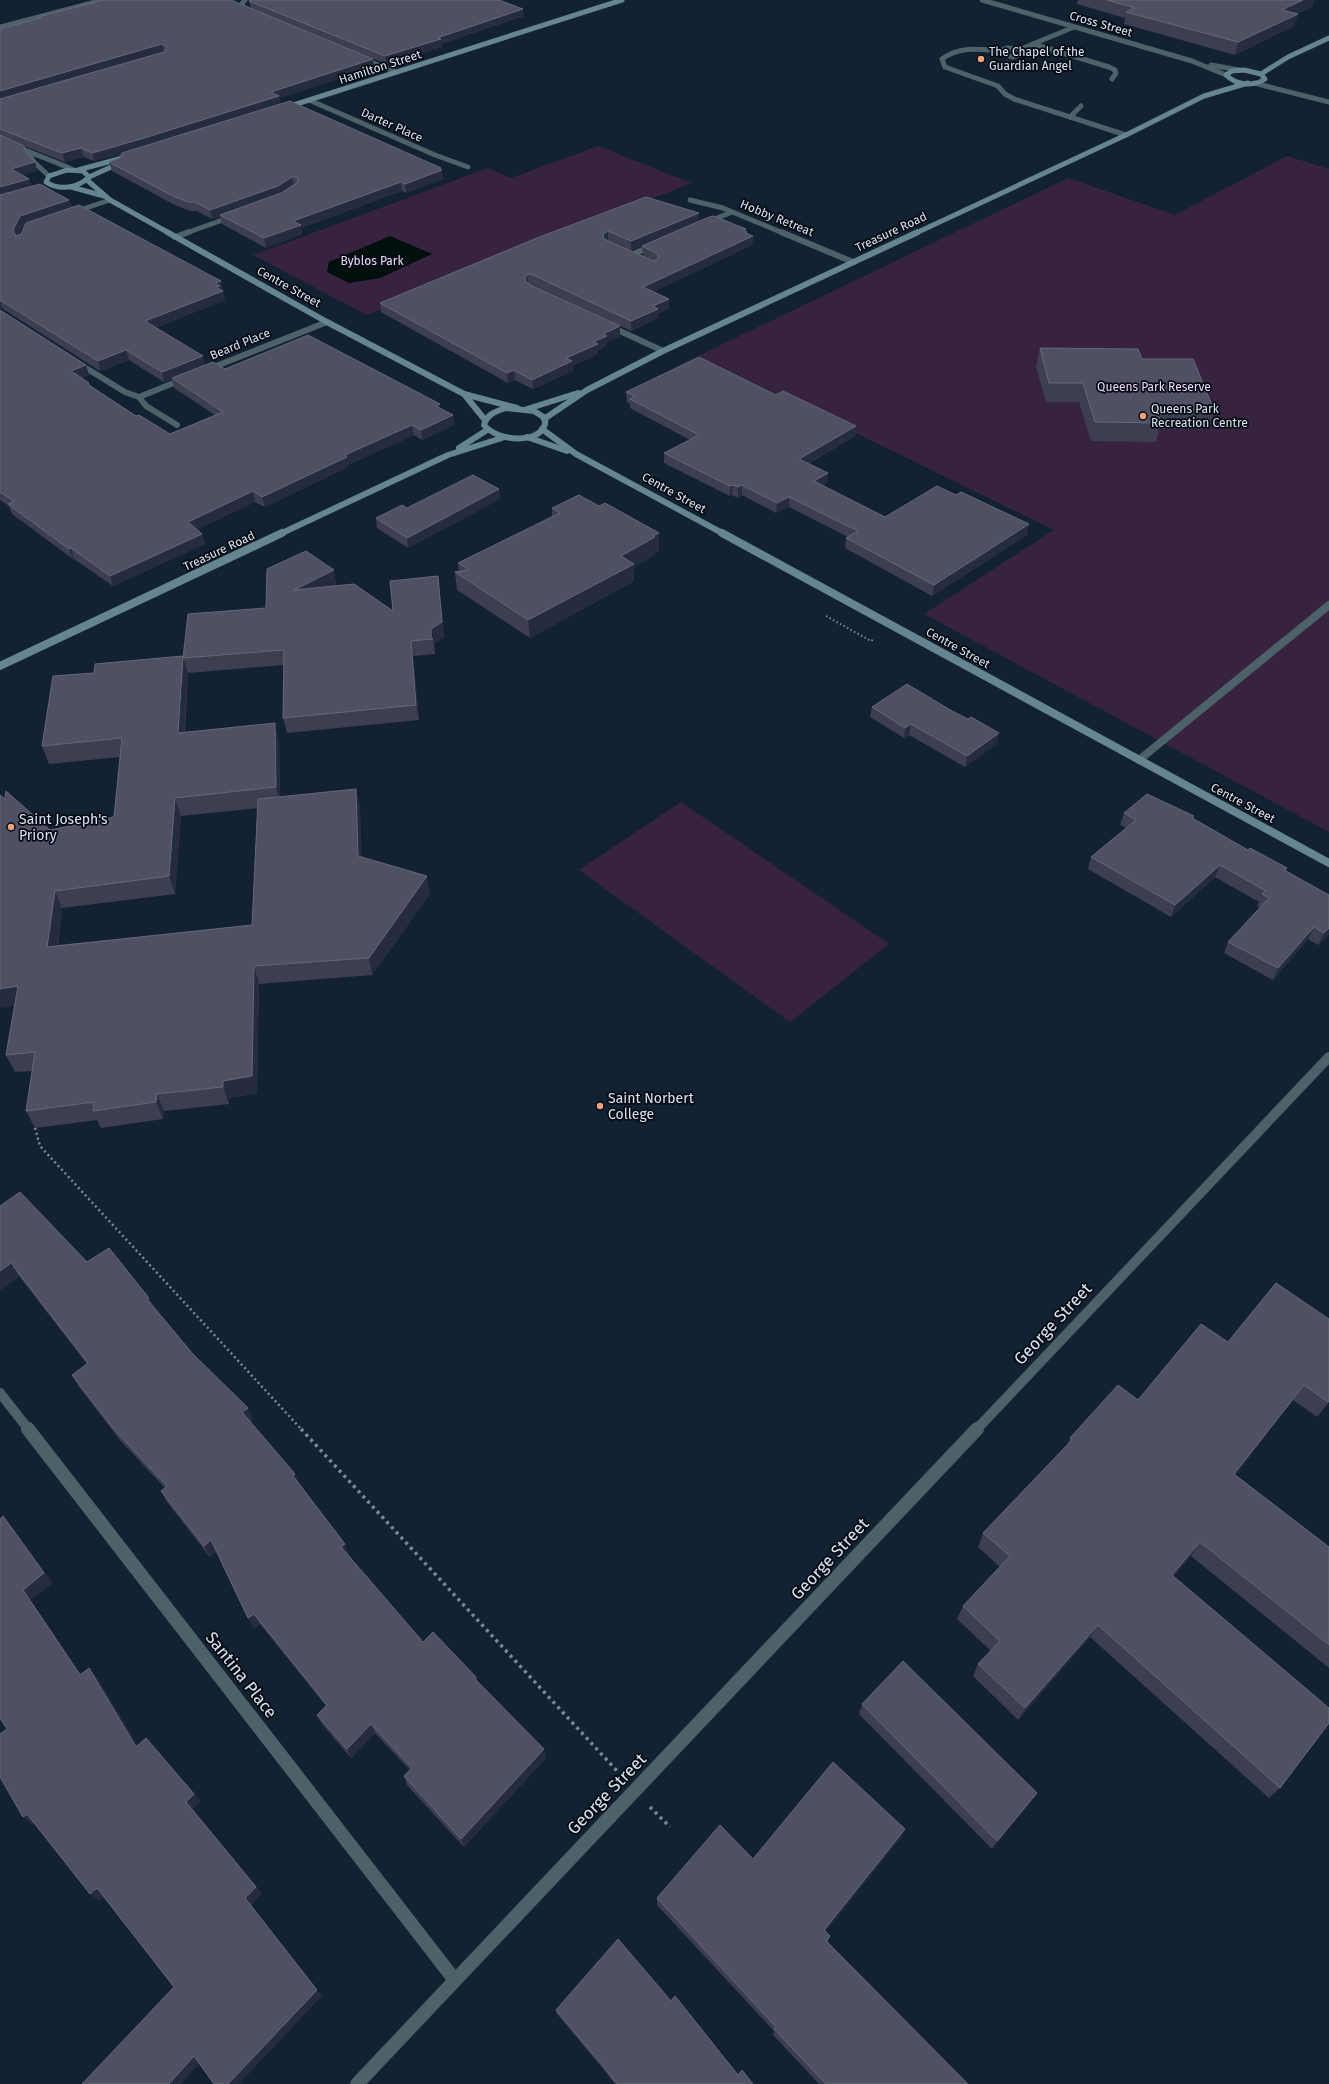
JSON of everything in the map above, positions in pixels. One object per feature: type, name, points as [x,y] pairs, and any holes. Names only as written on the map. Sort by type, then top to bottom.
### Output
[{"type":"street","points":[[0,27],[103,0]]},
{"type":"street","points":[[245,0],[241,5],[244,9],[255,14]]},
{"type":"street","name":"Hamilton Street","points":[[279,109],[622,0]]},
{"type":"street","name":"Cross Street","points":[[982,0],[1192,61],[1238,70]]},
{"type":"street","points":[[999,52],[1007,48],[1021,49],[1074,27]]},
{"type":"street","points":[[1261,74],[1288,57],[1329,38]]},
{"type":"street","points":[[1033,44],[1110,67],[1115,70],[1116,73],[1112,79]]},
{"type":"street","points":[[1021,49],[1026,53],[1018,57],[1005,56],[999,52],[969,48],[945,56],[942,59],[945,66],[998,86],[1009,97],[1126,135]]},
{"type":"street","points":[[355,56],[396,72]]},
{"type":"street","points":[[1265,64],[1288,57]]},
{"type":"street","name":"Cross Street","points":[[1192,61],[1226,76]]},
{"type":"street","points":[[1244,70],[1258,66]]},
{"type":"street","points":[[1222,82],[1227,73],[1244,70],[1261,74],[1265,79],[1301,94]]},
{"type":"street","points":[[1226,76],[1232,80],[1254,83],[1329,102]]},
{"type":"street","points":[[1254,83],[1265,79]]},
{"type":"street","name":"Treasure Road","points":[[1204,96],[1248,83]]},
{"type":"street","name":"Treasure Road","points":[[544,419],[587,390],[663,351],[1126,135],[1204,96],[1218,86]]},
{"type":"street","name":"Darter Place","points":[[309,100],[435,155],[468,167]]},
{"type":"street","points":[[1070,117],[1081,106]]},
{"type":"street","points":[[0,139],[30,154],[46,158],[76,170]]},
{"type":"street","points":[[30,154],[33,161],[49,176]]},
{"type":"street","points":[[46,182],[49,176],[60,171],[76,170],[136,155],[69,186],[54,186],[46,188]]},
{"type":"street","name":"Centre Street","points":[[76,170],[87,173],[88,178],[108,198]]},
{"type":"street","points":[[39,184],[46,182],[54,186]]},
{"type":"street","name":"Centre Street","points":[[69,186],[108,198],[327,322],[464,394],[517,408]]},
{"type":"street","points":[[67,215],[108,198]]},
{"type":"street","name":"Hobby Retreat","points":[[690,200],[709,203],[853,262]]},
{"type":"street","points":[[696,227],[732,212]]},
{"type":"street","points":[[175,237],[237,214]]},
{"type":"street","points":[[643,260],[628,254],[660,243]]},
{"type":"street","points":[[600,321],[663,351]]},
{"type":"street","name":"Beard Place","points":[[197,374],[327,322]]},
{"type":"street","points":[[72,359],[125,392],[139,397],[146,406],[177,425]]},
{"type":"street","points":[[139,397],[190,376]]},
{"type":"street","name":"Treasure Road","points":[[527,409],[587,390]]},
{"type":"street","name":"Centre Street","points":[[464,394],[485,420]]},
{"type":"street","points":[[502,438],[487,430],[484,425],[485,420],[497,411],[517,408],[527,409],[541,415],[544,419],[542,429],[527,437]]},
{"type":"street","name":"Centre Street","points":[[542,429],[576,454],[1329,863]]},
{"type":"street","name":"Treasure Road","points":[[0,666],[448,455],[487,430]]},
{"type":"street","name":"Treasure Road","points":[[448,455],[502,438],[527,437]]},
{"type":"street","name":"Centre Street","points":[[527,437],[576,454]]},
{"type":"street","points":[[1139,760],[1329,605]]},
{"type":"street","name":"George Street","points":[[357,2084],[454,1979],[1329,1057]]},
{"type":"street","name":"Santina Place","points":[[0,1393],[454,1979]]},
{"type":"path","points":[[35,1128],[40,1146],[670,1828]]},
{"type":"green space","name":"Byblos Park","points":[[598,146],[691,183],[367,315],[253,255],[488,168],[511,178]]},
{"type":"green space","name":"Queens Park Reserve","points":[[1287,156],[1329,169],[1329,832],[924,614],[1054,530],[698,356],[1068,178],[1175,215]]},
{"type":"green space","points":[[681,802],[889,944],[790,1022],[579,870]]},
{"type":"shaded area","points":[[390,236],[432,254],[380,278],[349,283],[327,272],[329,262]]},
{"type":"building","points":[[104,0],[231,0],[373,59],[271,92],[279,96],[92,153],[81,148],[62,153],[0,129],[0,99],[164,52],[167,47],[162,44],[0,91],[0,29],[41,18],[38,17]]},
{"type":"building","points":[[499,0],[523,9],[437,38],[441,39],[385,56],[249,1]]},
{"type":"building","points":[[1107,0],[1303,0],[1282,10],[1298,14],[1238,42],[1126,12],[1135,8]]},
{"type":"building","points":[[290,101],[441,168],[439,169],[442,170],[405,184],[401,182],[293,221],[301,225],[264,238],[220,215],[281,193],[297,183],[297,177],[292,177],[278,186],[210,210],[195,202],[188,202],[171,195],[109,162],[120,158],[122,153]]},
{"type":"building","points":[[0,135],[24,146],[27,155],[35,162],[11,169],[29,179],[0,187]]},
{"type":"building","points":[[40,184],[69,200],[20,216],[13,230],[16,236],[21,234],[26,223],[79,205],[221,281],[215,283],[220,286],[216,287],[223,291],[145,321],[203,356],[162,372],[126,350],[98,361],[0,300],[0,195]]},
{"type":"building","points":[[646,197],[699,213],[631,241],[608,231],[603,234],[604,239],[654,261],[658,258],[658,254],[642,246],[709,217],[714,216],[746,229],[743,230],[747,232],[745,233],[753,236],[643,287],[669,299],[653,306],[658,309],[631,321],[531,274],[527,274],[525,279],[527,283],[620,326],[603,334],[607,336],[593,342],[598,344],[566,358],[572,361],[532,380],[514,370],[507,373],[380,303],[537,238]]},
{"type":"building","points":[[0,310],[86,365],[71,371],[89,383],[87,384],[136,416],[139,415],[170,434],[223,412],[172,378],[213,362],[225,369],[308,335],[440,404],[436,406],[453,415],[421,430],[412,425],[345,455],[347,457],[262,497],[253,491],[188,522],[202,534],[110,576],[71,548],[69,549],[8,504],[14,501],[0,492]]},
{"type":"building","name":"Queens Park Recreation Centre","points":[[1040,348],[1138,349],[1142,359],[1193,359],[1214,410],[1156,410],[1161,423],[1095,422],[1083,383],[1049,383]]},
{"type":"building","points":[[699,357],[776,395],[783,391],[856,426],[799,459],[828,473],[814,481],[885,517],[937,486],[956,495],[961,492],[1029,524],[934,585],[846,538],[858,531],[789,497],[777,503],[742,485],[738,487],[733,485],[730,486],[664,453],[699,435],[630,399],[635,396],[626,392]]},
{"type":"building","points":[[473,475],[499,489],[407,538],[376,518],[402,505],[407,508]]},
{"type":"building","points":[[579,495],[599,506],[605,503],[659,533],[653,536],[655,537],[621,556],[634,564],[528,620],[455,572],[469,570],[458,563],[560,513],[552,508]]},
{"type":"building","points":[[306,551],[334,570],[294,590],[354,584],[393,611],[390,581],[438,576],[442,622],[431,629],[431,638],[433,639],[411,641],[416,705],[283,718],[284,650],[183,658],[188,614],[266,608],[267,569]]},
{"type":"building","points":[[183,656],[178,733],[275,723],[276,787],[175,798],[169,876],[55,891],[47,947],[252,925],[258,799],[356,789],[358,856],[427,876],[369,958],[254,966],[252,1076],[223,1081],[223,1087],[157,1094],[156,1102],[93,1111],[94,1102],[26,1111],[35,1052],[6,1055],[18,986],[0,989],[0,795],[5,799],[6,791],[50,830],[114,817],[122,738],[42,746],[53,676],[94,673],[95,664]]},
{"type":"building","points":[[907,684],[952,711],[968,719],[971,717],[999,733],[967,756],[911,724],[905,728],[872,707]]},
{"type":"building","points":[[1147,794],[1194,816],[1192,818],[1248,850],[1250,848],[1287,868],[1284,870],[1329,895],[1329,928],[1324,933],[1314,927],[1278,968],[1228,942],[1269,898],[1262,894],[1266,891],[1220,865],[1175,905],[1091,857],[1136,820],[1124,813]]},
{"type":"building","points":[[20,1192],[87,1262],[109,1248],[149,1298],[147,1299],[192,1353],[248,1408],[242,1412],[295,1474],[293,1476],[345,1544],[341,1547],[423,1642],[433,1632],[476,1677],[475,1679],[544,1749],[461,1839],[404,1776],[412,1768],[371,1724],[347,1749],[317,1715],[327,1705],[254,1614],[248,1618],[211,1540],[204,1546],[161,1491],[167,1486],[113,1428],[72,1375],[88,1363],[11,1263],[0,1271],[0,1206]]},
{"type":"building","points":[[1276,1283],[1329,1319],[1329,1401],[1328,1402],[1304,1385],[1234,1474],[1329,1547],[1329,1645],[1200,1542],[1172,1575],[1329,1708],[1329,1723],[1280,1788],[1098,1625],[1025,1708],[978,1664],[1000,1641],[963,1606],[1010,1556],[983,1533],[1072,1440],[1070,1438],[1118,1385],[1138,1400],[1201,1324],[1228,1342]]},
{"type":"building","points":[[3,1516],[44,1573],[23,1590],[80,1675],[89,1668],[136,1747],[146,1738],[194,1794],[186,1802],[256,1887],[245,1898],[317,1990],[228,2084],[214,2084],[194,2056],[169,2084],[82,2084],[174,1987],[97,1888],[90,1894],[27,1814],[23,1817],[0,1777],[0,1734],[7,1729],[0,1718],[0,1519]]},
{"type":"building","points":[[903,1661],[1037,1793],[997,1841],[862,1704]]},
{"type":"building","points":[[833,1762],[905,1829],[824,1930],[830,1936],[826,1941],[968,2084],[826,2084],[774,2029],[776,2027],[657,1898],[720,1825],[753,1859]]},
{"type":"building","points":[[618,1939],[671,2001],[675,1996],[738,2075],[742,2070],[753,2084],[617,2084],[556,2010]]},
{"type":"place","name":"The Chapel of the Guardian Angel","points":[[981,59]]},
{"type":"place","name":"Queens Park Recreation Centre","points":[[1143,416]]},
{"type":"place","name":"Saint Joseph's Priory","points":[[11,827]]},
{"type":"place","name":"Saint Norbert College","points":[[600,1106]]}]
